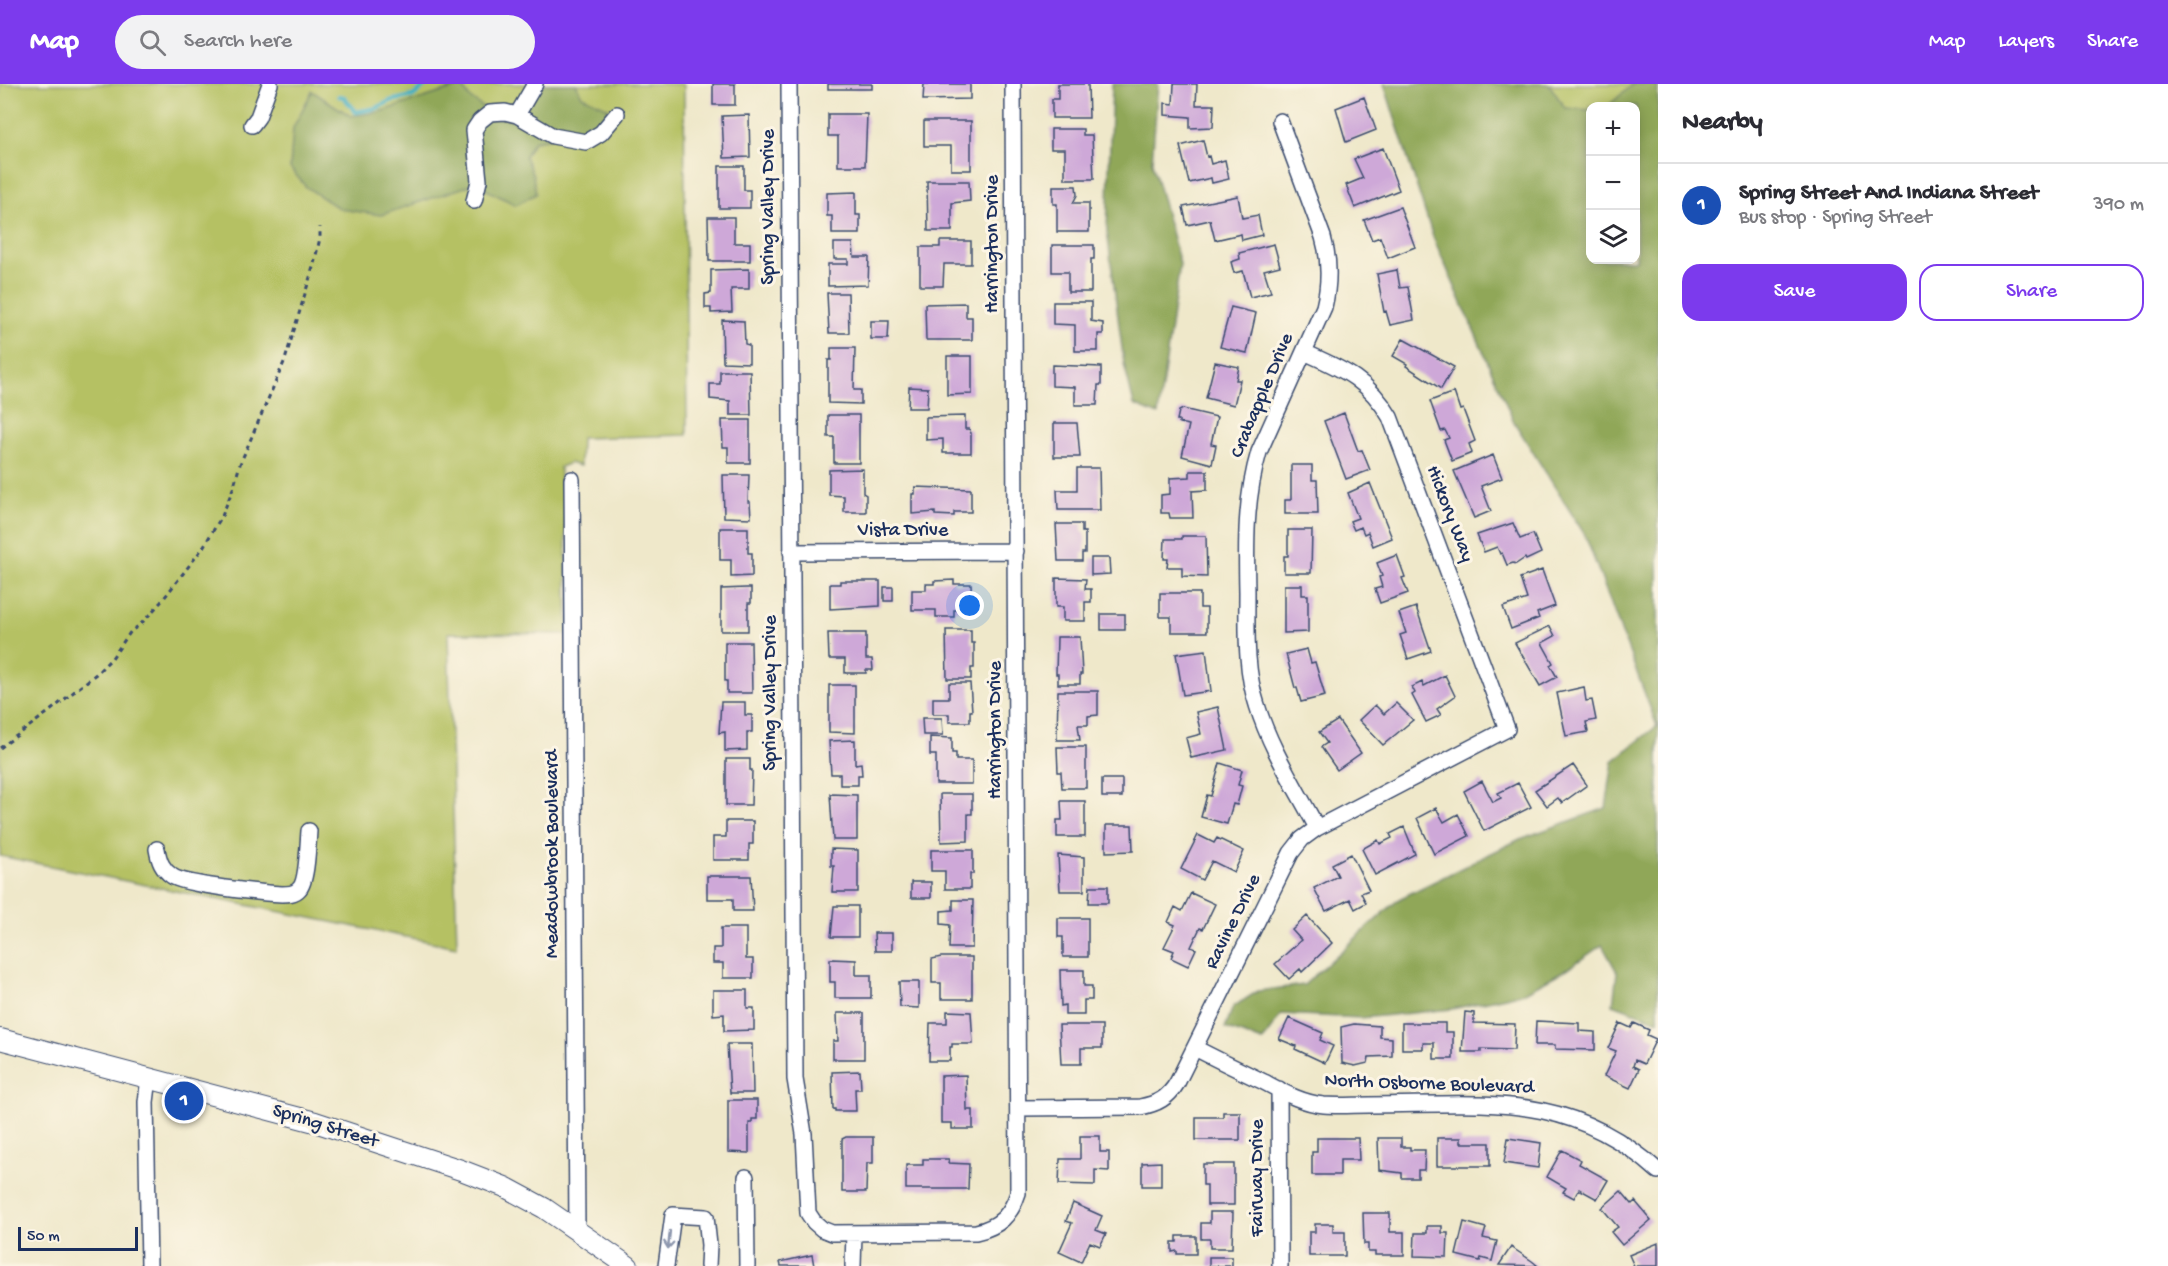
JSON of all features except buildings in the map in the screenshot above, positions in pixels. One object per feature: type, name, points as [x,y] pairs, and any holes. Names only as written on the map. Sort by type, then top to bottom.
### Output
[{"type":"main road","name":"Spring Street","points":[[0,1039],[315,1122],[461,1170],[505,1187],[544,1208],[628,1266]]},
{"type":"street","points":[[252,125],[258,117],[270,84]]},
{"type":"street","points":[[517,115],[534,84]]},
{"type":"street","name":"Spring Valley Drive","points":[[789,84],[795,1079],[805,1146],[808,1213],[822,1229],[832,1233],[854,1233]]},
{"type":"street","name":"Harrington Drive","points":[[854,1233],[988,1230],[1008,1215],[1015,1205],[1018,1193],[1013,84]]},
{"type":"street","points":[[474,201],[478,181],[474,130],[490,113],[505,112],[517,115],[553,136],[586,142],[601,133],[617,114]]},
{"type":"street","name":"Crabapple Drive","points":[[1280,121],[1328,254],[1328,289],[1324,307],[1259,452],[1249,488],[1246,525],[1247,643],[1252,687],[1263,723],[1317,828]]},
{"type":"street","name":"Hickory Way","points":[[1304,352],[1356,377],[1376,395],[1390,417],[1507,729]]},
{"type":"street","name":"Meadowbrook Boulevard","points":[[572,479],[577,1230]]},
{"type":"street","name":"Vista Drive","points":[[791,552],[1016,551]]},
{"type":"street","name":"Ravine Drive","points":[[1018,1107],[1140,1107],[1153,1105],[1171,1092],[1291,853],[1302,839],[1317,828],[1507,729]]},
{"type":"street","points":[[157,849],[164,870],[174,878],[283,894],[294,893],[301,888],[304,880],[309,831]]},
{"type":"street","name":"North Osborne Boulevard","points":[[1195,1048],[1307,1102],[1323,1105],[1514,1105],[1554,1112],[1610,1135],[1658,1171]]},
{"type":"street","points":[[149,1078],[146,1102],[149,1266]]},
{"type":"street","name":"Fairway Drive","points":[[1279,1089],[1280,1266]]},
{"type":"street","points":[[746,1177],[747,1266]]},
{"type":"street","points":[[666,1266],[672,1215],[706,1217],[709,1245],[708,1266]]},
{"type":"street","points":[[853,1266],[854,1233]]},
{"type":"path","points":[[0,748],[51,711],[96,674],[112,658],[131,631],[140,625],[161,602],[202,549],[222,516],[240,464],[285,360],[314,264],[320,227]]},
{"type":"green space","points":[[0,84],[684,84],[687,435],[581,438],[580,466],[570,463],[560,467],[560,483],[565,500],[568,634],[448,633],[457,947],[0,856]]},
{"type":"green space","points":[[539,84],[576,84],[582,96],[609,108],[594,131],[534,141],[525,156],[533,176],[536,194],[516,205],[481,187],[471,185],[381,215],[340,209],[306,187],[290,168],[293,128],[312,91],[351,116],[379,112],[462,86],[469,97],[497,118],[517,120]]},
{"type":"green space","points":[[1112,84],[1158,84],[1152,162],[1180,264],[1158,415],[1134,405],[1124,364],[1107,231]]},
{"type":"green space","points":[[1384,84],[1549,84],[1565,108],[1586,110],[1586,264],[1640,264],[1640,102],[1613,102],[1633,84],[1658,84],[1658,1021],[1613,1004],[1617,972],[1602,945],[1567,969],[1523,993],[1452,1009],[1361,1018],[1281,1014],[1263,1041],[1225,1028],[1233,1007],[1258,991],[1304,985],[1399,899],[1520,839],[1606,808],[1613,761],[1657,726],[1585,535],[1514,422],[1433,237]]},
{"type":"green space","points":[[1514,84],[1658,84],[1640,102],[1586,102],[1586,184]]},
{"type":"waterway","points":[[339,96],[344,97],[356,112],[377,108],[390,101],[413,96],[428,84]]},
{"type":"place","name":"Spring Street And Indiana Street","points":[[184,1101]]}]
